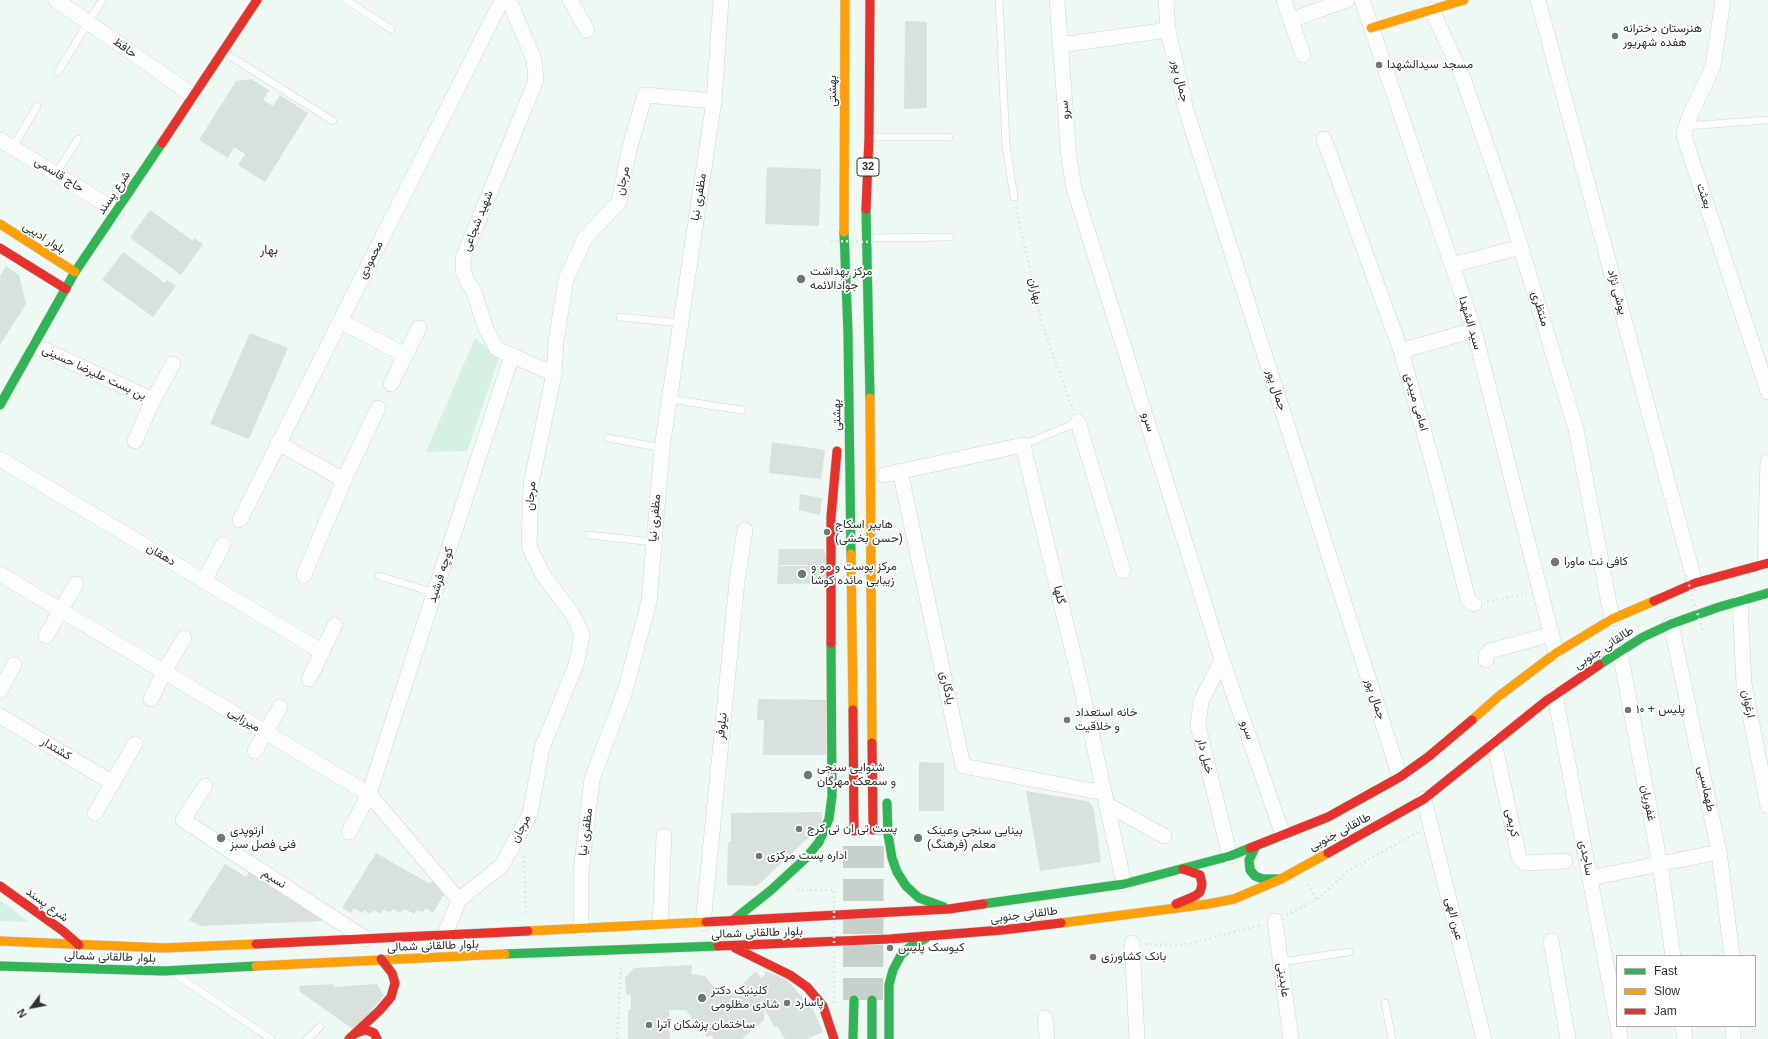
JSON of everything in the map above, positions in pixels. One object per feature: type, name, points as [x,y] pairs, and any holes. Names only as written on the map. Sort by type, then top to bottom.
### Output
[{"type":"main road","name":"شرع پسند","points":[[0,405],[75,272],[224,52],[256,0]]},
{"type":"main road","name":"بهشتى","points":[[845,0],[844,226],[848,332],[854,831]]},
{"type":"main road","name":"32","points":[[870,0],[869,137],[866,238],[870,334],[872,830]]},
{"type":"main road","points":[[1371,28],[1438,5],[1464,0]]},
{"type":"main road","name":"بلوار ادیبی","points":[[0,224],[75,272]]},
{"type":"main road","points":[[0,248],[66,289]]},
{"type":"main road","points":[[840,417],[848,332]]},
{"type":"main road","points":[[870,334],[880,436]]},
{"type":"main road","points":[[732,921],[770,891],[806,858],[818,842],[829,819],[832,796],[831,516],[838,440]]},
{"type":"main road","name":"طالقانی جنوبی","points":[[866,914],[949,909],[1124,884],[1230,856],[1256,846],[1328,817],[1400,777],[1428,756],[1499,696],[1556,653],[1612,619],[1690,579],[1766,564]]},
{"type":"main road","name":"طالقانی جنوبی","points":[[867,940],[928,937],[1002,930],[1208,904],[1234,899],[1281,879],[1424,799],[1555,695],[1643,637],[1671,624],[1740,601],[1768,596]]},
{"type":"main road","points":[[886,796],[888,834],[892,858],[898,872],[906,886],[919,898],[949,909]]},
{"type":"main road","points":[[1256,846],[1248,860],[1250,870],[1256,876],[1263,879],[1281,879]]},
{"type":"main road","points":[[1148,912],[1188,900],[1200,892],[1202,884],[1200,875],[1183,869]]},
{"type":"main road","name":"شرع پسند","points":[[0,886],[63,931],[79,945],[84,951],[85,957],[81,965],[72,967]]},
{"type":"main road","name":"بلوار طالقانی شمالی","points":[[0,941],[144,948],[322,942],[366,938],[527,932],[866,914]]},
{"type":"main road","points":[[889,1039],[889,985],[893,970],[901,955],[911,946],[928,937]]},
{"type":"main road","name":"بلوار طالقانی شمالی","points":[[0,966],[72,967],[143,971],[381,959],[622,951],[867,940]]},
{"type":"main road","points":[[732,946],[790,975],[807,988],[823,1006],[834,1039]]},
{"type":"main road","points":[[143,971],[136,969],[131,964],[130,958],[144,948]]},
{"type":"main road","points":[[353,1036],[391,997],[394,983],[392,973],[381,959]]},
{"type":"main road","points":[[853,1039],[854,1000]]},
{"type":"main road","points":[[872,1000],[872,1039]]},
{"type":"main road","points":[[353,1036],[365,1030],[374,1033],[377,1039]]},
{"type":"street","name":"حافظ","points":[[56,0],[194,96]]},
{"type":"street","name":"محمودی","points":[[240,520],[502,0]]},
{"type":"street","name":"شهید شجاعی","points":[[508,0],[534,60],[536,80],[463,258],[463,270],[467,281],[474,292],[486,328],[497,349],[554,374]]},
{"type":"street","points":[[570,0],[587,30]]},
{"type":"street","name":"مظفری نیا","points":[[581,928],[581,872],[592,779],[625,691],[647,609],[662,448],[714,101],[721,0]]},
{"type":"street","name":"سرو","points":[[1057,0],[1069,158],[1074,188],[1222,660],[1283,834]]},
{"type":"street","name":"جمال پور","points":[[1166,0],[1168,30],[1186,110],[1400,777]]},
{"type":"street","points":[[1284,0],[1303,55]]},
{"type":"street","points":[[1291,20],[1347,0]]},
{"type":"street","name":"سید الشهدا","points":[[1362,0],[1474,330],[1556,653]]},
{"type":"street","name":"یوشی نژاد","points":[[1538,0],[1690,579]]},
{"type":"street","name":"بعثت","points":[[1723,0],[1713,66],[1686,126],[1685,139],[1768,392]]},
{"type":"street","name":"منتظری","points":[[1438,5],[1521,247],[1576,428],[1612,619]]},
{"type":"street","points":[[1060,45],[1168,30]]},
{"type":"street","name":"مرجان","points":[[445,934],[459,900],[502,865],[530,814],[542,748],[576,665],[582,635],[573,614],[543,575],[529,546],[531,484],[554,374],[556,341],[566,279],[585,238],[619,202],[630,150],[645,95],[714,101]]},
{"type":"street","name":"امامی میبدی","points":[[1324,139],[1401,351],[1438,482],[1468,599],[1470,603],[1474,604]]},
{"type":"street","name":"حاج قاسمی","points":[[6,144],[117,211]]},
{"type":"street","points":[[1452,265],[1521,247]]},
{"type":"street","points":[[340,321],[405,355]]},
{"type":"street","points":[[391,384],[420,328]]},
{"type":"street","points":[[1401,351],[1474,330]]},
{"type":"street","name":"بن بست علیرضا حسینی","points":[[34,345],[153,400]]},
{"type":"street","name":"كوچه فرشيد","points":[[349,832],[370,794],[512,355]]},
{"type":"street","points":[[135,441],[153,400],[173,364]]},
{"type":"street","points":[[304,575],[344,480],[378,408]]},
{"type":"street","points":[[1078,422],[1123,571]]},
{"type":"street","points":[[278,443],[344,480]]},
{"type":"street","points":[[883,475],[1023,445]]},
{"type":"street","name":"گلها","points":[[1023,445],[1081,686],[1124,884]]},
{"type":"street","name":"دهقان","points":[[0,459],[321,651]]},
{"type":"street","points":[[1766,564],[1768,462]]},
{"type":"street","name":"یادگاری","points":[[900,471],[963,766],[1105,799]]},
{"type":"street","name":"نیلوفر","points":[[702,923],[736,582],[745,530]]},
{"type":"street","points":[[204,581],[223,545]]},
{"type":"street","name":"میرزایی","points":[[0,574],[370,794],[459,900]]},
{"type":"street","points":[[46,636],[76,584]]},
{"type":"street","name":"ارغوان","points":[[1740,601],[1744,684],[1768,806]]},
{"type":"street","name":"طهماسبی","points":[[1671,624],[1719,852],[1732,955]]},
{"type":"street","points":[[309,679],[321,651],[335,625]]},
{"type":"street","points":[[1486,657],[1490,651],[1552,634]]},
{"type":"street","points":[[151,700],[164,672],[184,638]]},
{"type":"street","name":"غفوریان","points":[[1620,652],[1660,864],[1673,955]]},
{"type":"street","name":"خیل دار","points":[[1222,660],[1201,701],[1198,726],[1230,856]]},
{"type":"street","points":[[0,691],[14,665]]},
{"type":"street","name":"ساجدی","points":[[1555,695],[1616,1016]]},
{"type":"street","points":[[254,751],[280,707]]},
{"type":"street","name":"کشتدار","points":[[0,716],[113,783]]},
{"type":"street","name":"کریمی","points":[[1494,742],[1519,857],[1524,863],[1564,861]]},
{"type":"street","points":[[95,813],[136,744]]},
{"type":"street","name":"نسیم","points":[[204,786],[183,820],[366,938]]},
{"type":"street","points":[[1105,799],[1164,836]]},
{"type":"street","name":"عین الهی","points":[[1424,799],[1484,1039]]},
{"type":"street","points":[[660,925],[664,836]]},
{"type":"street","points":[[1590,878],[1719,852]]},
{"type":"street","name":"عابدینی","points":[[1275,921],[1291,1039]]},
{"type":"street","points":[[1551,941],[1568,1039]]},
{"type":"street","points":[[1132,943],[1137,1039]]},
{"type":"street","points":[[1045,1018],[1047,1039]]},
{"type":"street","points":[[1618,1027],[1620,1039]]},
{"type":"street","points":[[1683,1027],[1685,1039]]},
{"type":"street","points":[[1733,1027],[1733,1039]]},
{"type":"lane","points":[[58,72],[102,0]]},
{"type":"lane","points":[[346,0],[391,29]]},
{"type":"lane","points":[[999,0],[1006,145],[1014,197]]},
{"type":"lane","points":[[224,52],[333,121]]},
{"type":"lane","points":[[6,144],[37,106]]},
{"type":"lane","points":[[1686,126],[1768,120]]},
{"type":"lane","points":[[869,137],[949,137]]},
{"type":"lane","points":[[56,173],[78,139]]},
{"type":"lane","points":[[866,238],[950,237]]},
{"type":"lane","points":[[620,318],[680,323]]},
{"type":"lane","points":[[669,399],[742,410]]},
{"type":"lane","points":[[1023,445],[1078,422]]},
{"type":"lane","points":[[608,438],[662,448]]},
{"type":"lane","points":[[589,535],[653,542]]},
{"type":"lane","points":[[379,576],[435,593]]},
{"type":"lane","points":[[1280,962],[1349,952]]},
{"type":"lane","points":[[169,970],[271,1039]]},
{"type":"lane","points":[[1385,1002],[1392,1039]]},
{"type":"lane","points":[[307,1039],[320,1027]]},
{"type":"path","name":"بهاران","points":[[1014,197],[1042,324],[1064,388],[1078,422]]},
{"type":"path","points":[[831,241],[878,242]]},
{"type":"path","points":[[1690,579],[1703,632]]},
{"type":"path","points":[[1474,604],[1539,590]]},
{"type":"path","points":[[1132,943],[1161,946],[1181,944],[1275,921],[1317,900],[1348,871],[1431,825]]},
{"type":"path","points":[[524,849],[527,932]]},
{"type":"path","points":[[810,890],[834,890],[834,1004]]},
{"type":"path","points":[[617,1039],[622,951]]},
{"type":"green space","points":[[475,338],[499,358],[467,451],[426,452]]},
{"type":"green space","points":[[0,900],[29,922],[0,921]]},
{"type":"building","points":[[905,21],[927,22],[927,108],[904,109]]},
{"type":"building","points":[[251,79],[269,90],[263,100],[273,106],[280,95],[308,113],[265,182],[238,165],[245,154],[234,147],[228,158],[199,140],[236,81]]},
{"type":"building","points":[[767,167],[821,169],[819,226],[765,224]]},
{"type":"building","points":[[150,210],[193,241],[194,238],[203,244],[181,275],[130,238]]},
{"type":"building","points":[[123,252],[165,283],[167,280],[176,286],[153,317],[102,280]]},
{"type":"building","points":[[6,266],[19,275],[26,304],[0,345],[0,276]]},
{"type":"building","points":[[250,333],[288,348],[249,439],[210,424]]},
{"type":"building","points":[[772,442],[825,450],[821,479],[769,473]]},
{"type":"building","points":[[800,494],[822,498],[820,515],[799,510]]},
{"type":"building","points":[[779,549],[823,549],[831,565],[778,565]]},
{"type":"building","name":"مرکز پوست و مو و زیبایی مائده کوشا","points":[[778,566],[829,566],[831,583],[777,584]]},
{"type":"building","points":[[758,699],[826,700],[826,755],[763,755],[764,720],[757,720]]},
{"type":"building","points":[[919,762],[944,763],[944,811],[919,811]]},
{"type":"building","points":[[1026,791],[1087,801],[1091,804],[1094,810],[1101,862],[1040,871]]},
{"type":"building","name":"اداره پست مرکزی","points":[[822,812],[822,825],[757,886],[727,885],[728,842],[731,842],[731,813]]},
{"type":"building","points":[[376,853],[430,884],[432,881],[446,891],[433,913],[426,908],[422,912],[417,910],[414,914],[405,909],[399,913],[394,909],[390,912],[383,910],[380,914],[374,910],[369,914],[365,910],[362,913],[354,908],[351,913],[342,908]]},
{"type":"building","points":[[225,864],[246,877],[251,869],[323,915],[322,921],[201,926],[189,920]]},
{"type":"building","points":[[692,965],[691,974],[705,976],[719,993],[722,989],[730,989],[733,993],[756,971],[761,978],[765,975],[764,1020],[742,1039],[714,1039],[712,1035],[707,1037],[686,1010],[669,1010],[670,1039],[628,1039],[628,1010],[631,1010],[631,995],[626,994],[625,978],[634,968]]},
{"type":"building","name":"پاسارد","points":[[765,971],[786,979],[813,1009],[823,1032],[806,1039],[785,1039],[777,1026],[775,1028],[765,1010]]},
{"type":"building","points":[[334,984],[334,987],[377,984],[384,996],[354,1030],[300,992],[299,986]]},
{"type":"tunnel","points":[[872,1000],[873,830]]},
{"type":"tunnel","points":[[854,831],[854,1000]]},
{"type":"traffic: fast","points":[[0,405],[75,272],[162,143]]},
{"type":"traffic: fast","points":[[866,209],[870,398]]},
{"type":"traffic: fast","points":[[844,232],[848,332],[851,554]]},
{"type":"traffic: fast","points":[[1599,665],[1643,637],[1671,624],[1719,607],[1768,593]]},
{"type":"traffic: fast","points":[[732,921],[770,891],[806,858],[819,842],[829,819],[832,796],[831,643]]},
{"type":"traffic: fast","points":[[887,803],[888,834],[892,858],[897,872],[906,886],[919,898],[944,907]]},
{"type":"traffic: fast","points":[[1256,846],[1249,860],[1250,870],[1255,876],[1263,879],[1281,879]]},
{"type":"traffic: fast","points":[[983,904],[1124,884],[1230,856],[1250,848]]},
{"type":"traffic: fast","points":[[889,1039],[889,985],[893,970],[901,955],[911,946],[926,938]]},
{"type":"traffic: fast","points":[[505,954],[718,946]]},
{"type":"traffic: fast","points":[[0,966],[164,971],[256,966]]},
{"type":"traffic: fast","points":[[853,1039],[854,1000]]},
{"type":"traffic: fast","points":[[872,1000],[872,1039]]},
{"type":"traffic: slow","points":[[844,232],[845,0]]},
{"type":"traffic: slow","points":[[1371,28],[1464,0]]},
{"type":"traffic: slow","points":[[0,224],[75,272]]},
{"type":"traffic: slow","points":[[870,398],[872,743]]},
{"type":"traffic: slow","points":[[851,554],[853,710]]},
{"type":"traffic: slow","points":[[1472,720],[1499,696],[1556,653],[1612,619],[1654,601]]},
{"type":"traffic: slow","points":[[1061,923],[1208,904],[1234,899],[1281,879],[1328,853]]},
{"type":"traffic: slow","points":[[528,931],[706,922]]},
{"type":"traffic: slow","points":[[0,941],[164,948],[256,944]]},
{"type":"traffic: slow","points":[[256,966],[505,954]]},
{"type":"traffic: jam","points":[[162,143],[257,0]]},
{"type":"traffic: jam","points":[[866,209],[869,137],[870,0]]},
{"type":"traffic: jam","points":[[0,248],[66,289]]},
{"type":"traffic: jam","points":[[831,643],[831,517],[837,451]]},
{"type":"traffic: jam","points":[[1654,601],[1695,583],[1768,563]]},
{"type":"traffic: jam","points":[[1328,853],[1424,799],[1546,701],[1599,665]]},
{"type":"traffic: jam","points":[[853,710],[854,831]]},
{"type":"traffic: jam","points":[[1250,848],[1328,817],[1400,777],[1428,757],[1472,720]]},
{"type":"traffic: jam","points":[[872,743],[873,830]]},
{"type":"traffic: jam","points":[[1176,904],[1195,896],[1200,892],[1202,884],[1200,875],[1183,869]]},
{"type":"traffic: jam","points":[[0,886],[63,931],[79,945]]},
{"type":"traffic: jam","points":[[706,922],[949,909],[983,904]]},
{"type":"traffic: jam","points":[[718,946],[890,939],[1002,930],[1061,923]]},
{"type":"traffic: jam","points":[[256,944],[528,931]]},
{"type":"traffic: jam","points":[[735,948],[790,975],[807,987],[823,1006],[834,1039]]},
{"type":"traffic: jam","points":[[349,1039],[380,1010],[391,997],[395,983],[392,973],[381,959]]},
{"type":"traffic: jam","points":[[356,1033],[365,1030],[369,1031],[374,1033],[377,1039]]},
{"type":"place","name":"هنرستان دخترانه هفده شهریور","points":[[1615,36]]},
{"type":"place","name":"مسجد سیدالشهدا","points":[[1379,65]]},
{"type":"place","name":"مرکز بهداشت جوادالائمه","points":[[801,279]]},
{"type":"place","name":"هایپر اسکاج (حسن بخشی)","points":[[827,532]]},
{"type":"place","name":"کافی نت ماورا","points":[[1555,562]]},
{"type":"place","name":"مرکز پوست و مو و زیبایی مائده کوشا","points":[[802,574]]},
{"type":"place","name":"پلیس + ۱۰","points":[[1628,710]]},
{"type":"place","name":"خانه استعداد و خلاقیت","points":[[1067,720]]},
{"type":"place","name":"شنوایی سنجی و سمعک مهرگان","points":[[808,775]]},
{"type":"place","name":"پست تی ان تی کرج","points":[[799,829]]},
{"type":"place","name":"ارتوپدی فنی فصل سبز","points":[[221,838]]},
{"type":"place","name":"بینایی سنجی وعینک معلم (فرهنگ)","points":[[918,838]]},
{"type":"place","name":"اداره پست مرکزی","points":[[759,856]]},
{"type":"place","name":"کیوسک پلیس","points":[[890,948]]},
{"type":"place","name":"بانک کشاورزی","points":[[1093,957]]},
{"type":"place","name":"کلینیک دکتر شادی مظلومی","points":[[702,998]]},
{"type":"place","name":"پاسارد","points":[[787,1003]]},
{"type":"place","name":"ساختمان پزشکان آترا","points":[[649,1025]]},
{"type":"district","name":"بهار","points":[[269,250]]}]
